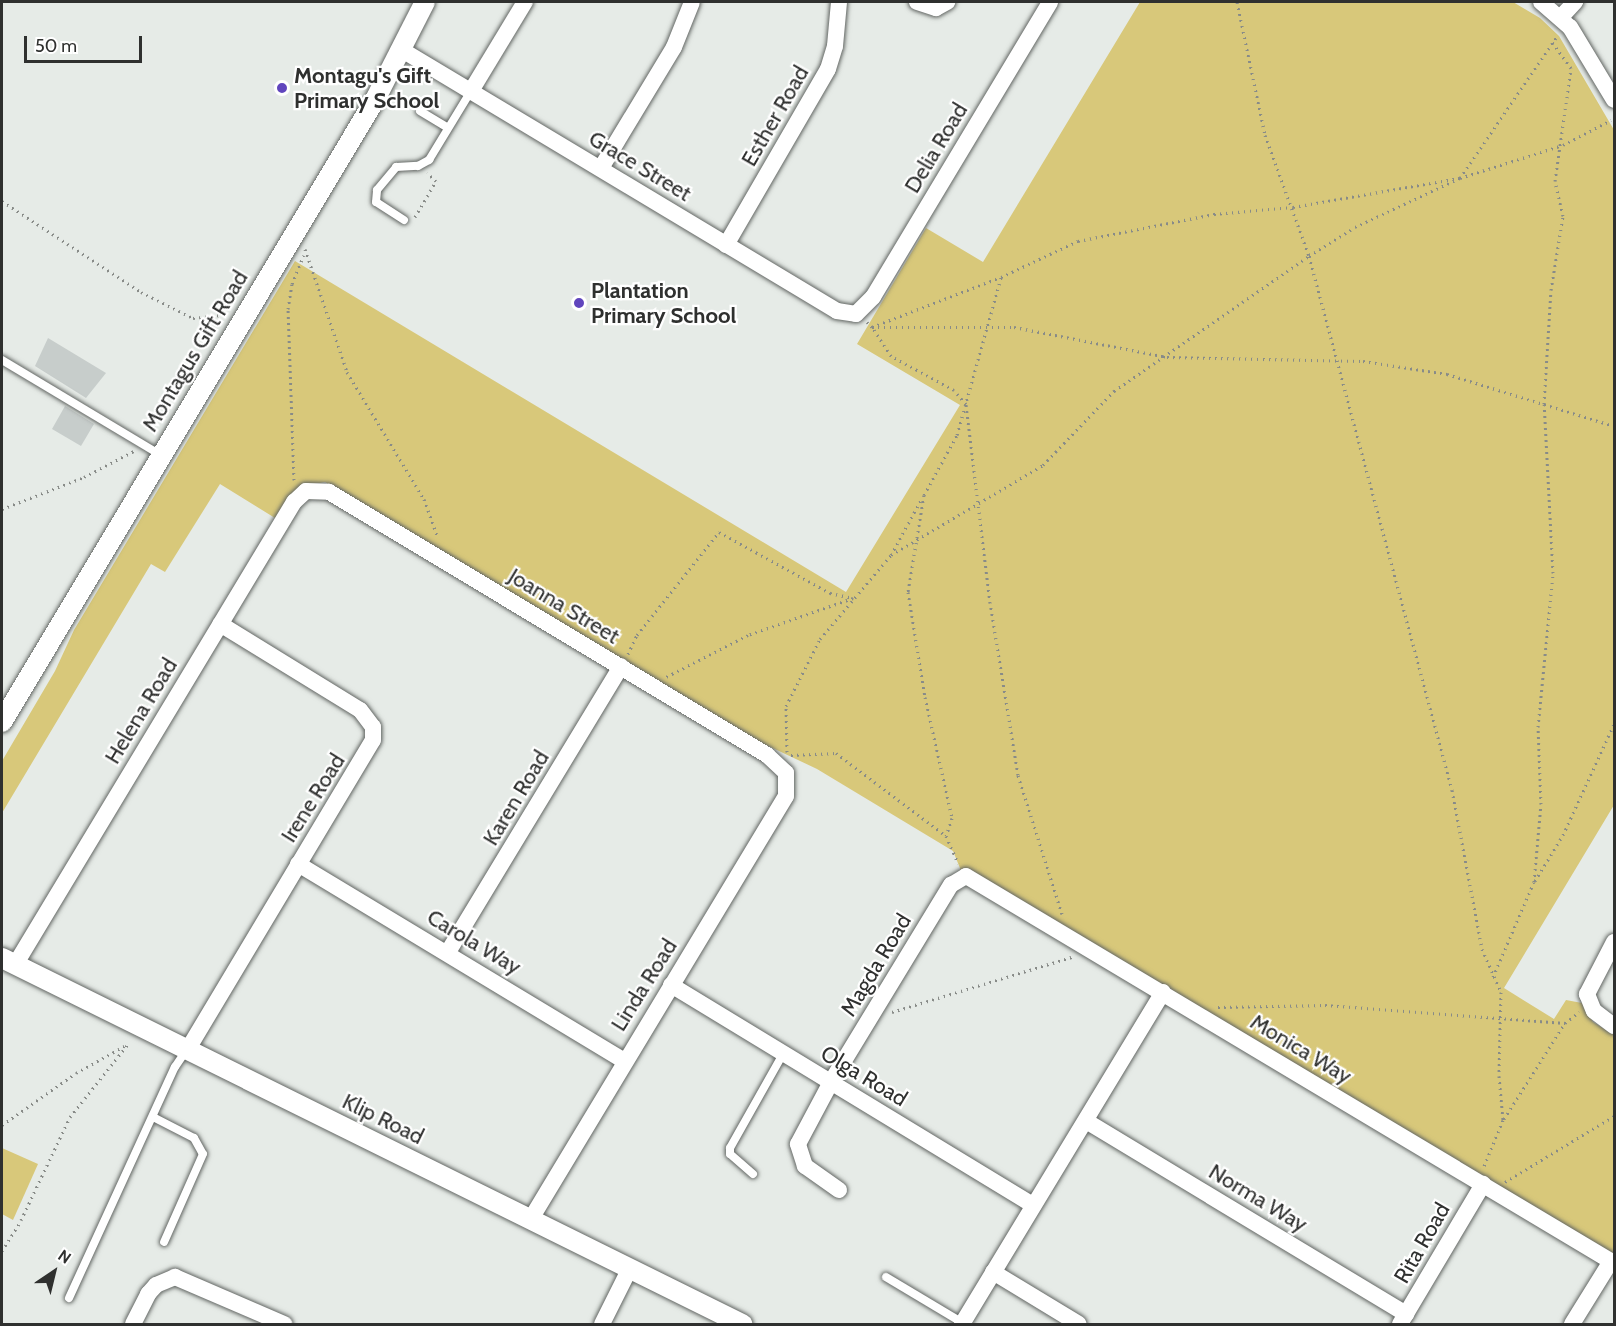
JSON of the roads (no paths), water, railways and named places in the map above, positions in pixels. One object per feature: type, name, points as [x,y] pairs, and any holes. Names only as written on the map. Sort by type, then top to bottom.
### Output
[{"type":"street","name":"Montagus Gift Road","points":[[2,722],[153,451],[402,50],[425,2]]},
{"type":"street","points":[[471,91],[525,2]]},
{"type":"street","points":[[601,168],[674,47],[692,2]]},
{"type":"street","name":"Esther Road","points":[[726,245],[828,69],[835,46],[839,2]]},
{"type":"street","points":[[917,2],[936,8],[947,2]]},
{"type":"street","name":"Delia Road","points":[[856,314],[873,297],[1050,2]]},
{"type":"street","points":[[1541,2],[1614,100]]},
{"type":"street","points":[[1560,25],[1575,2]]},
{"type":"street","name":"Grace Street","points":[[402,50],[837,311],[856,314]]},
{"type":"street","name":"Helena Road","points":[[8,962],[294,502],[313,489]]},
{"type":"street","name":"Joanna Street","points":[[313,489],[329,492],[785,765]]},
{"type":"street","name":"Irene Road","points":[[188,1049],[298,864],[368,753],[373,727],[360,710],[220,624]]},
{"type":"street","name":"Karen Road","points":[[448,952],[621,666]]},
{"type":"street","name":"Linda Road","points":[[531,1219],[624,1061],[786,796],[785,765]]},
{"type":"street","name":"Carola Way","points":[[298,864],[448,952],[624,1061]]},
{"type":"street","name":"Monica Way","points":[[964,877],[974,876],[1613,1262]]},
{"type":"street","name":"Magda Road","points":[[838,1190],[806,1166],[798,1144],[831,1082],[951,885],[964,877]]},
{"type":"street","points":[[1614,942],[1592,980],[1587,994],[1590,1004],[1614,1026]]},
{"type":"street","name":"Klip Road","points":[[8,962],[742,1324]]},
{"type":"street","name":"Olga Road","points":[[671,985],[1033,1205]]},
{"type":"street","points":[[962,1324],[1163,992]]},
{"type":"street","name":"Norma Way","points":[[1086,1120],[1403,1319]]},
{"type":"street","name":"Rita Road","points":[[1403,1319],[1483,1184]]},
{"type":"street","points":[[1572,1324],[1613,1262]]},
{"type":"street","points":[[602,1324],[630,1269]]},
{"type":"street","points":[[993,1272],[1079,1324]]},
{"type":"street","points":[[133,1324],[148,1294],[156,1285],[175,1277],[284,1324]]},
{"type":"lane","points":[[404,220],[376,202],[377,190],[396,166],[418,166],[429,159],[471,91]]},
{"type":"lane","points":[[420,111],[447,127]]},
{"type":"lane","points":[[2,360],[153,451]]},
{"type":"lane","points":[[69,1298],[153,1117],[188,1049]]},
{"type":"lane","points":[[753,1174],[730,1154],[730,1148],[783,1053]]},
{"type":"lane","points":[[153,1117],[194,1138],[203,1154],[164,1242]]},
{"type":"lane","points":[[886,1276],[962,1324]]},
{"type":"place","name":"Montagu's Gift Primary School","points":[[282,88]]},
{"type":"place","name":"Plantation Primary School","points":[[579,303]]}]
